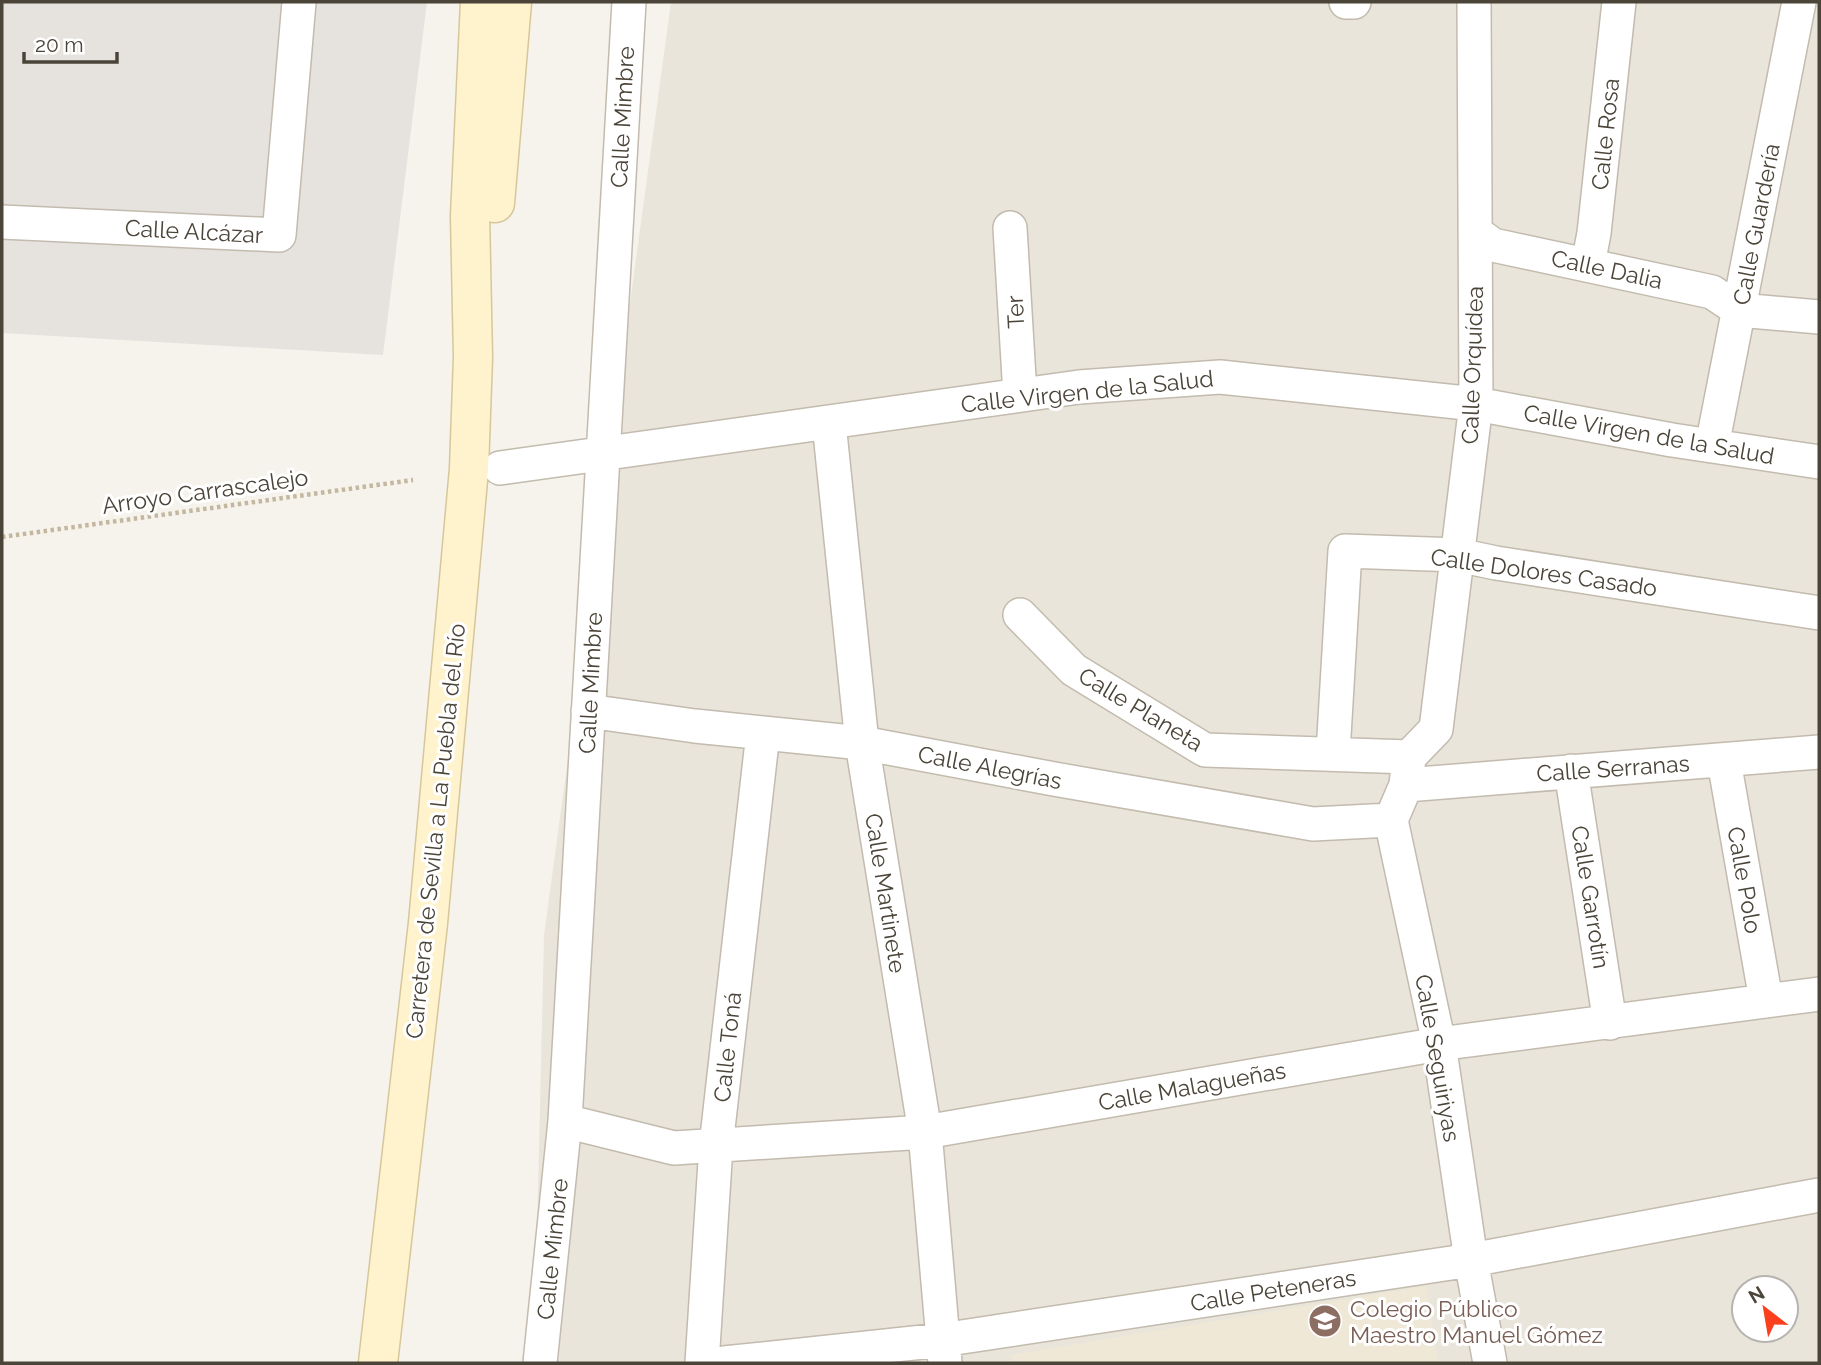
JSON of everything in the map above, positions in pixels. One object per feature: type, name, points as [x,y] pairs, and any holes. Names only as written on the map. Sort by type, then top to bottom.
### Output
[{"type":"main road","name":"Carretera de Sevilla a La Puebla del Río","points":[[384,1304],[428,923],[469,469],[474,357],[470,216],[480,2]]},
{"type":"main road","name":"Carretera de Sevilla a La Puebla del Río","points":[[474,357],[494,222],[512,2]]},
{"type":"main road","points":[[378,1363],[384,1304]]},
{"type":"main road","points":[[384,1304],[384,1363]]},
{"type":"street","name":"Calle Alcázar","points":[[2,222],[279,234],[299,2]]},
{"type":"street","name":"Calle Mimbre","points":[[540,1363],[565,1121],[629,2]]},
{"type":"street","points":[[1346,2],[1354,2]]},
{"type":"street","name":"Calle Orquídea","points":[[1408,771],[1437,729],[1476,404],[1474,2]]},
{"type":"street","name":"Calle Rosa","points":[[1588,265],[1594,233],[1619,2]]},
{"type":"street","name":"Calle Guardería","points":[[1712,446],[1799,2]]},
{"type":"street","name":"Ter","points":[[1010,228],[1020,396]]},
{"type":"street","name":"Calle Dalia","points":[[1475,232],[1493,244],[1713,292],[1739,310]]},
{"type":"street","points":[[1739,310],[1819,317]]},
{"type":"street","name":"Calle Virgen de la Salud","points":[[500,468],[1079,387],[1220,377],[1476,404],[1819,462]]},
{"type":"street","name":"Calle Martinete","points":[[829,423],[862,743],[925,1132],[944,1352]]},
{"type":"street","name":"Calle Dolores Casado","points":[[1333,753],[1345,551],[1458,555],[1819,612]]},
{"type":"street","name":"Calle Planeta","points":[[1020,615],[1074,670],[1205,750],[1333,753],[1408,771]]},
{"type":"street","name":"Calle Alegrías","points":[[588,710],[695,726],[862,743],[1313,824],[1391,820]]},
{"type":"street","name":"Calle Toná","points":[[702,1363],[716,1146],[763,733]]},
{"type":"street","name":"Calle Serranas","points":[[1408,771],[1571,771],[1819,752]]},
{"type":"street","name":"Calle Polo","points":[[1724,761],[1766,1000]]},
{"type":"street","points":[[1391,820],[1408,771]]},
{"type":"street","name":"Calle Garrotín","points":[[1571,771],[1610,1023]]},
{"type":"street","name":"Calle Seguiriyas","points":[[1391,820],[1438,1044],[1490,1363]]},
{"type":"street","name":"Calle Malagueñas","points":[[565,1121],[674,1148],[925,1132],[1438,1044],[1819,994]]},
{"type":"street","name":"Calle Peteneras","points":[[724,1363],[944,1352],[1819,1195]]},
{"type":"path","name":"Arroyo Carrascalejo","points":[[2,537],[413,480]]},
{"type":"shaded area","points":[[2,2],[427,2],[383,355],[2,333]]},
{"type":"shaded area","points":[[671,2],[1819,2],[1819,1363],[534,1363],[544,935]]},
{"type":"shaded area","name":"Colegio Público Maestro Manuel Gómez","points":[[1426,1286],[1438,1363],[1013,1363],[1011,1355]]},
{"type":"place","name":"Colegio Público Maestro Manuel Gómez","points":[[1325,1321]]}]
